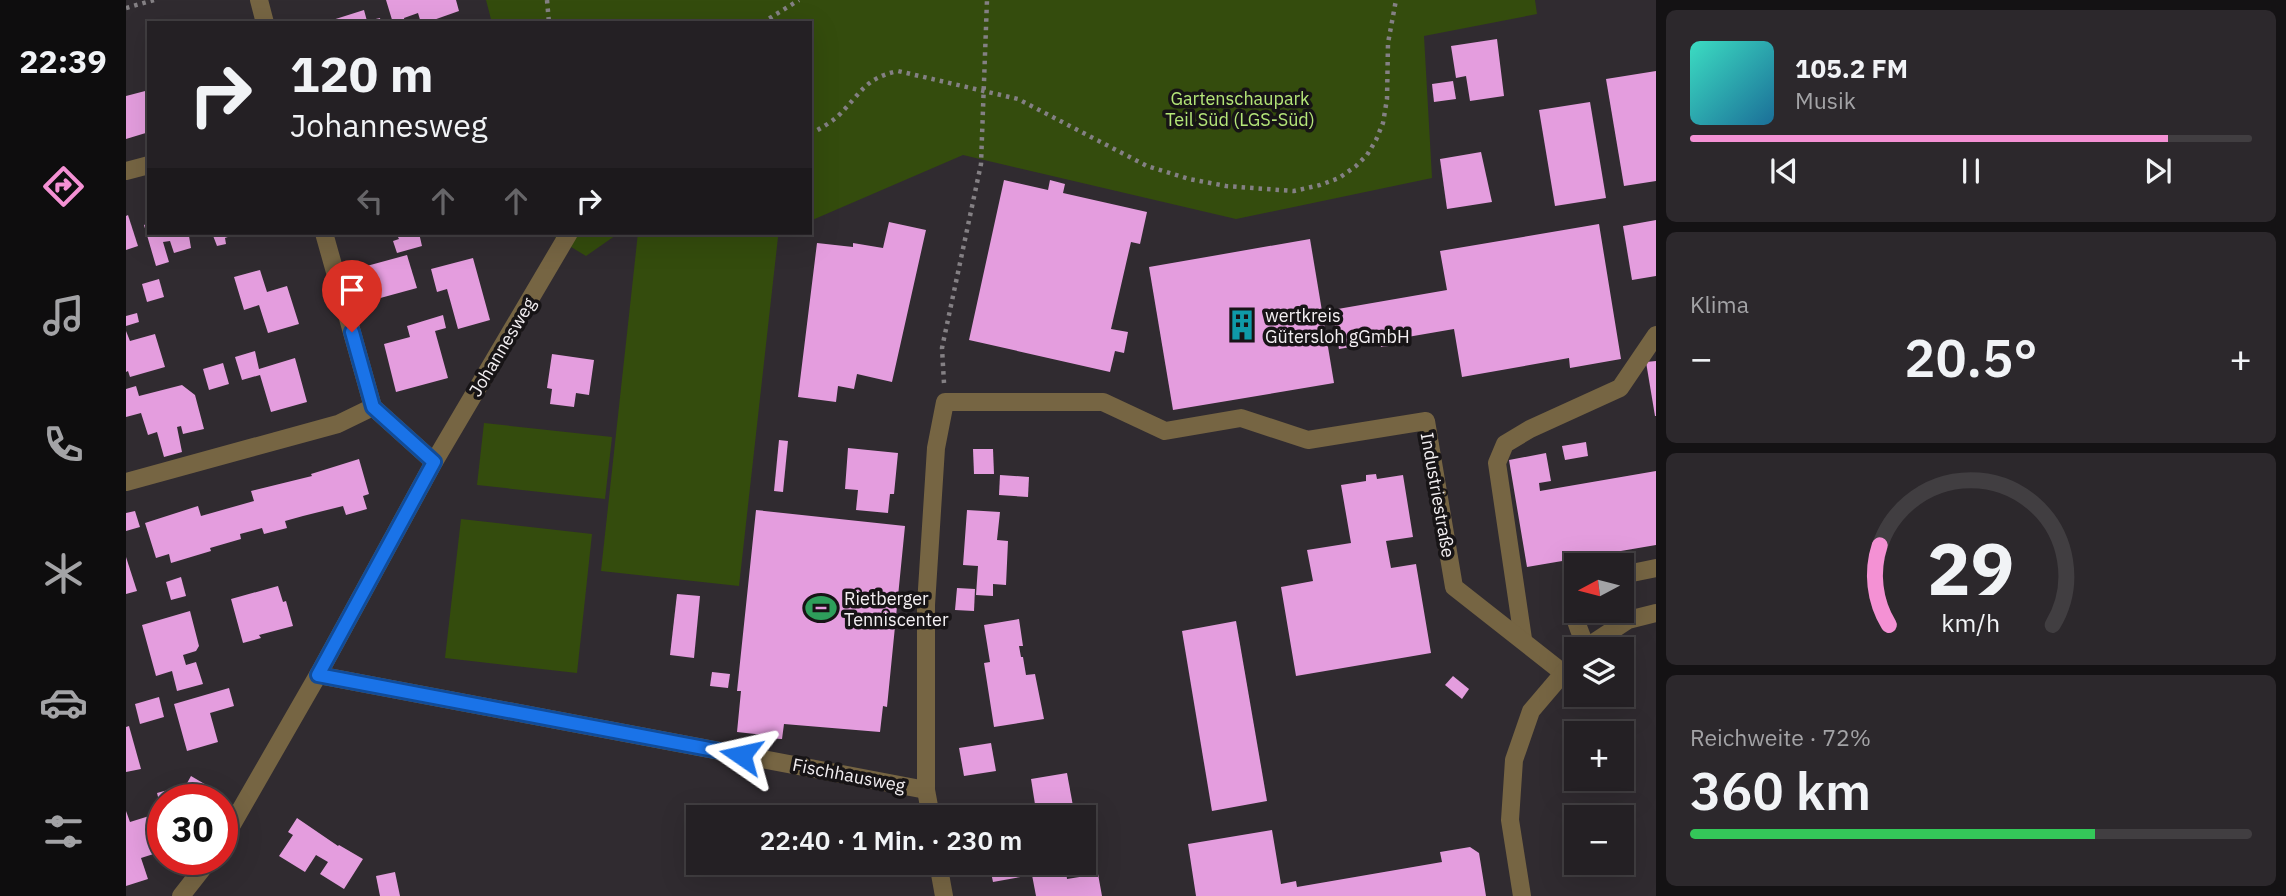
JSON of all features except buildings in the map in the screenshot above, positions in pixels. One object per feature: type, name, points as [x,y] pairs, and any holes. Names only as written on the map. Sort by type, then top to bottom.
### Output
[{"type":"street","points":[[259,0],[264,21]]},
{"type":"street","points":[[126,171],[147,166]]},
{"type":"street","points":[[325,235],[373,407],[434,462]]},
{"type":"street","name":"Johannesweg","points":[[238,814],[318,675],[434,462],[568,235]]},
{"type":"street","points":[[1523,639],[1497,463],[1505,444],[1530,429],[1620,388],[1656,335]]},
{"type":"street","name":"Industriestraße","points":[[945,402],[1103,402],[1165,431],[1241,418],[1308,440],[1426,421],[1454,587],[1562,672]]},
{"type":"street","name":"Fischhausweg","points":[[929,805],[926,790],[926,605],[936,448],[945,402]]},
{"type":"street","points":[[126,482],[338,424],[373,407]]},
{"type":"street","points":[[1634,573],[1656,568]]},
{"type":"street","points":[[1603,637],[1628,620],[1656,613]]},
{"type":"street","points":[[1522,896],[1510,820],[1514,761],[1531,711],[1562,672]]},
{"type":"street","name":"Fischhausweg","points":[[318,675],[926,790]]},
{"type":"street","points":[[181,896],[198,875]]},
{"type":"street","points":[[940,875],[944,896]]},
{"type":"path","points":[[126,8],[154,0]]},
{"type":"path","points":[[547,0],[549,21]]},
{"type":"path","points":[[765,21],[799,0]]},
{"type":"path","points":[[945,402],[942,348],[981,164],[987,0]]},
{"type":"path","points":[[812,133],[839,115],[860,90],[879,76],[898,71],[908,72],[1018,99],[1147,166],[1189,179],[1226,186],[1294,191],[1339,178],[1367,155],[1376,140],[1383,123],[1387,99],[1388,43],[1396,0]]},
{"type":"green space","name":"Gartenschaupark Teil Süd (LGS-Süd)","points":[[486,0],[1535,0],[1537,14],[1424,36],[1432,178],[1236,219],[963,155],[812,220],[812,21],[491,21]]},
{"type":"green space","points":[[551,235],[616,235],[586,256]]},
{"type":"green space","points":[[638,235],[778,237],[739,586],[601,571]]},
{"type":"green space","points":[[484,423],[612,437],[605,499],[477,485]]},
{"type":"green space","points":[[461,519],[592,534],[577,673],[445,658]]},
{"type":"place","name":"wertkreis Gütersloh gGmbH","points":[[1242,325]]},
{"type":"place","name":"Rietberger Tenniscenter","points":[[821,608]]},
{"type":"route","points":[[352,332],[373,407],[434,462],[318,675],[741,755]]}]
